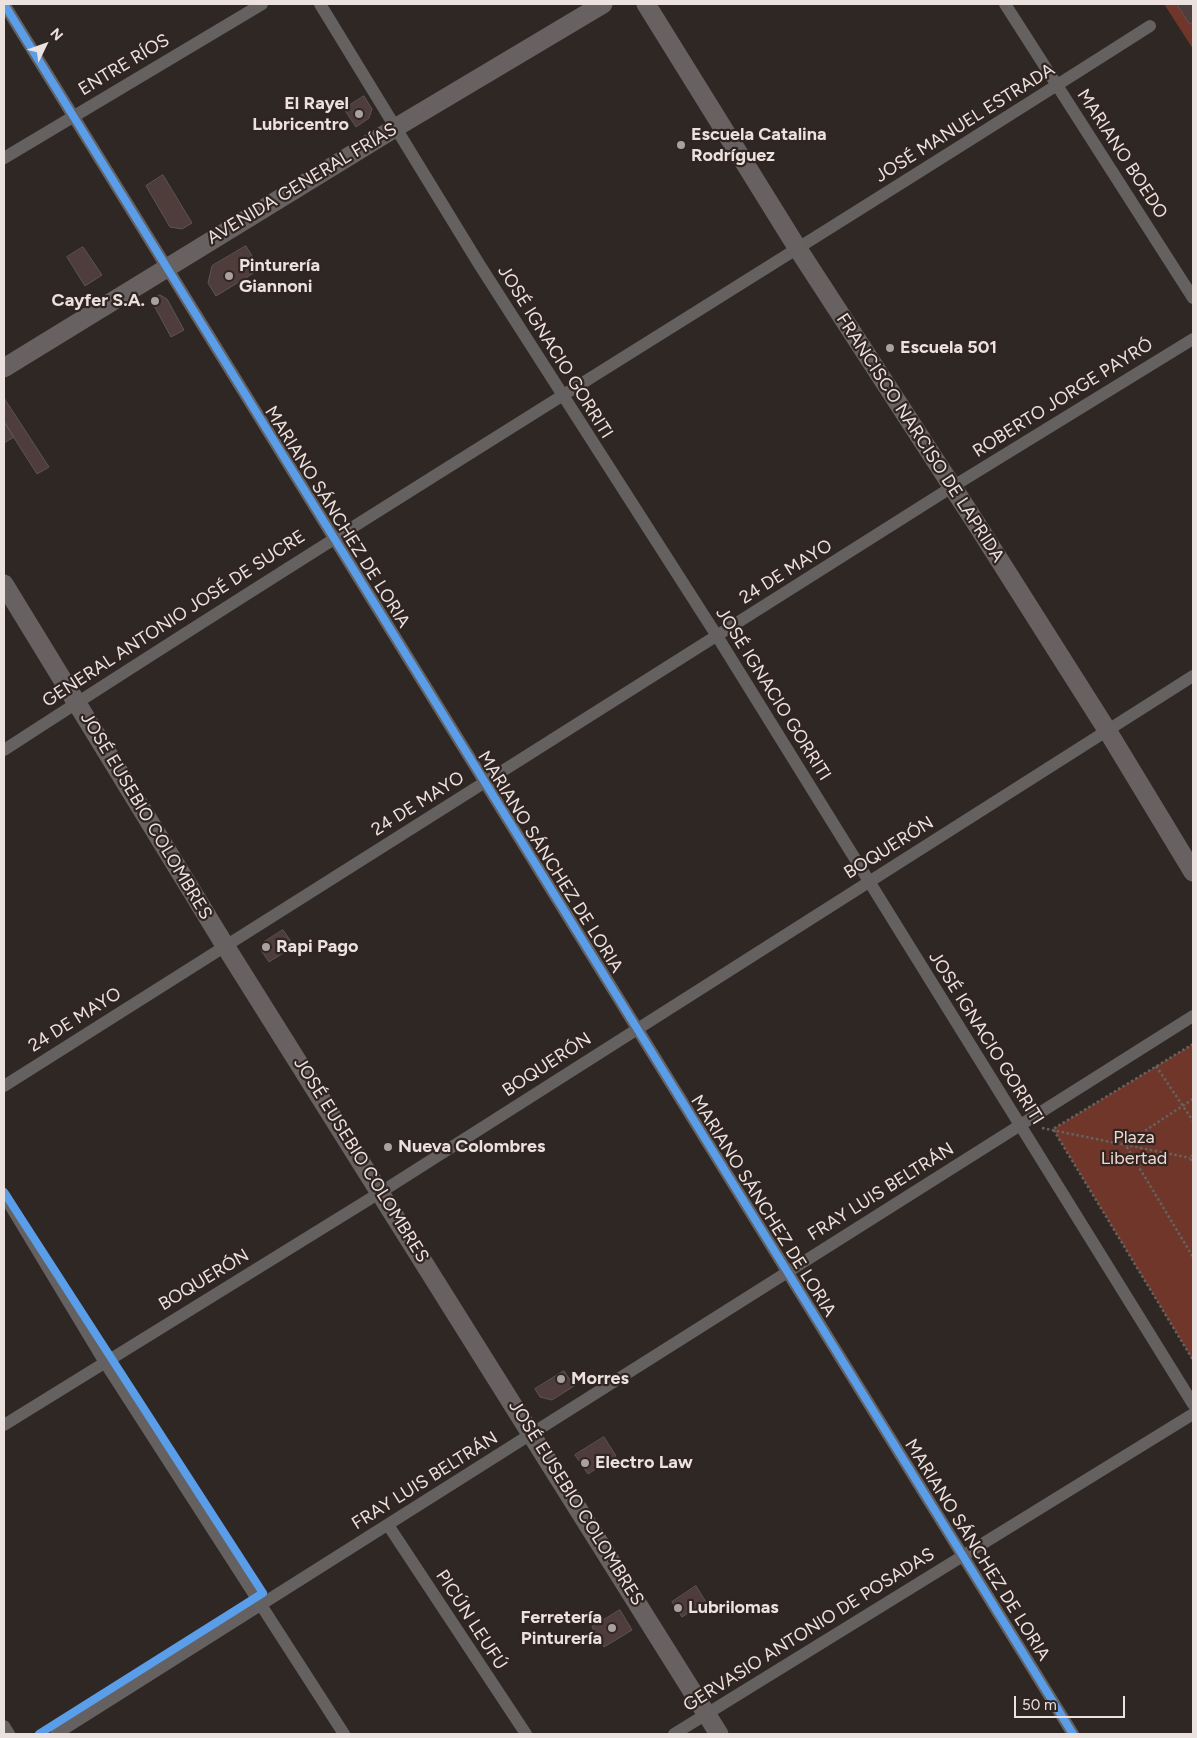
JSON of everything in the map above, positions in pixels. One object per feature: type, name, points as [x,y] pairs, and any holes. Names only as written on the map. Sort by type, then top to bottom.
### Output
[{"type":"street","name":"MARIANO SÁNCHEZ DE LORIA","points":[[4,4],[332,538],[1073,1734]]},
{"type":"street","name":"ENTRE RÍOS","points":[[4,158],[262,4]]},
{"type":"street","name":"JOSÉ IGNACIO GORRITI","points":[[320,4],[394,128],[562,396],[717,636],[1193,1404]]},
{"type":"street","name":"AVENIDA GENERAL FRÍAS","points":[[4,368],[394,128],[603,4]]},
{"type":"street","name":"FRANCISCO NARCISO DE LAPRIDA","points":[[646,4],[798,249],[1107,730],[1193,872]]},
{"type":"street","name":"MARIANO BOEDO","points":[[1005,4],[1193,298]]},
{"type":"street","name":"JOSÉ MANUEL ESTRADA","points":[[798,249],[1150,26]]},
{"type":"street","name":"GENERAL ANTONIO JOSÉ DE SUCRE","points":[[4,750],[332,538],[798,249]]},
{"type":"street","name":"ROBERTO JORGE PAYRÓ","points":[[952,487],[1193,339]]},
{"type":"street","name":"24 DE MAYO","points":[[4,1086],[952,487]]},
{"type":"street","name":"JOSÉ EUSEBIO COLOMBRES","points":[[4,584],[226,947],[382,1192],[719,1734]]},
{"type":"street","name":"BOQUERÓN","points":[[4,1425],[104,1361],[382,1192],[1193,676]]},
{"type":"street","name":"FRAY LUIS BELTRÁN","points":[[56,1734],[1193,1016]]},
{"type":"street","points":[[4,1195],[104,1361],[263,1605],[344,1734]]},
{"type":"street","name":"GERVASIO ANTONIO DE POSADAS","points":[[674,1734],[1193,1414]]},
{"type":"street","name":"PICÚN LEUFÚ","points":[[388,1525],[526,1734]]},
{"type":"street","points":[[4,1726],[9,1734]]},
{"type":"path","points":[[1053,1129],[1193,1044]]},
{"type":"path","points":[[1156,1066],[1193,1121]]},
{"type":"path","points":[[1125,1144],[1193,1099]]},
{"type":"path","points":[[1053,1129],[1190,1158],[1193,1163]]},
{"type":"path","points":[[1053,1129],[1193,1360]]},
{"type":"path","points":[[1125,1144],[1193,1257]]},
{"type":"path","points":[[1190,1158],[1193,1155]]},
{"type":"green space","points":[[1164,4],[1193,4],[1193,49]]},
{"type":"green space","name":"Plaza Libertad","points":[[1193,1044],[1193,1360],[1053,1129]]},
{"type":"building","points":[[1177,4],[1193,4],[1193,22],[1190,24]]},
{"type":"building","name":"El Rayel Lubricentro","points":[[364,96],[372,109],[369,118],[356,127],[344,109]]},
{"type":"building","points":[[163,175],[192,223],[182,229],[170,227],[146,186]]},
{"type":"building","name":"Pinturería Giannoni","points":[[246,246],[260,269],[216,296],[208,283],[212,266]]},
{"type":"building","points":[[83,247],[102,275],[85,286],[67,257]]},
{"type":"building","points":[[160,295],[167,299],[184,330],[171,337],[151,300]]},
{"type":"building","points":[[4,398],[49,467],[37,474],[4,422]]},
{"type":"building","points":[[4,421],[14,437],[4,443]]},
{"type":"building","points":[[283,930],[294,946],[269,962],[261,950],[264,942]]},
{"type":"building","name":"Morres","points":[[564,1371],[574,1386],[552,1400],[540,1397],[535,1389]]},
{"type":"building","points":[[604,1437],[616,1456],[588,1474],[575,1455]]},
{"type":"building","points":[[696,1586],[706,1602],[682,1617],[672,1602]]},
{"type":"building","name":"Ferretería Pinturería","points":[[620,1610],[632,1630],[604,1647],[592,1627]]},
{"type":"cycle path","points":[[4,4],[1073,1734]]},
{"type":"cycle path","points":[[4,1192],[263,1593],[39,1734]]},
{"type":"place","name":"El Rayel Lubricentro","points":[[359,114]]},
{"type":"place","name":"Escuela Catalina Rodríguez","points":[[681,145]]},
{"type":"place","name":"Pinturería Giannoni","points":[[229,276]]},
{"type":"place","name":"Cayfer S.A.","points":[[155,301]]},
{"type":"place","name":"Escuela 501","points":[[890,348]]},
{"type":"place","name":"Rapi Pago","points":[[266,947]]},
{"type":"place","name":"Nueva Colombres","points":[[388,1147]]},
{"type":"place","name":"Morres","points":[[561,1379]]},
{"type":"place","name":"Electro Law","points":[[585,1463]]},
{"type":"place","name":"Lubrilomas","points":[[678,1608]]},
{"type":"place","name":"Ferretería Pinturería","points":[[612,1628]]}]
